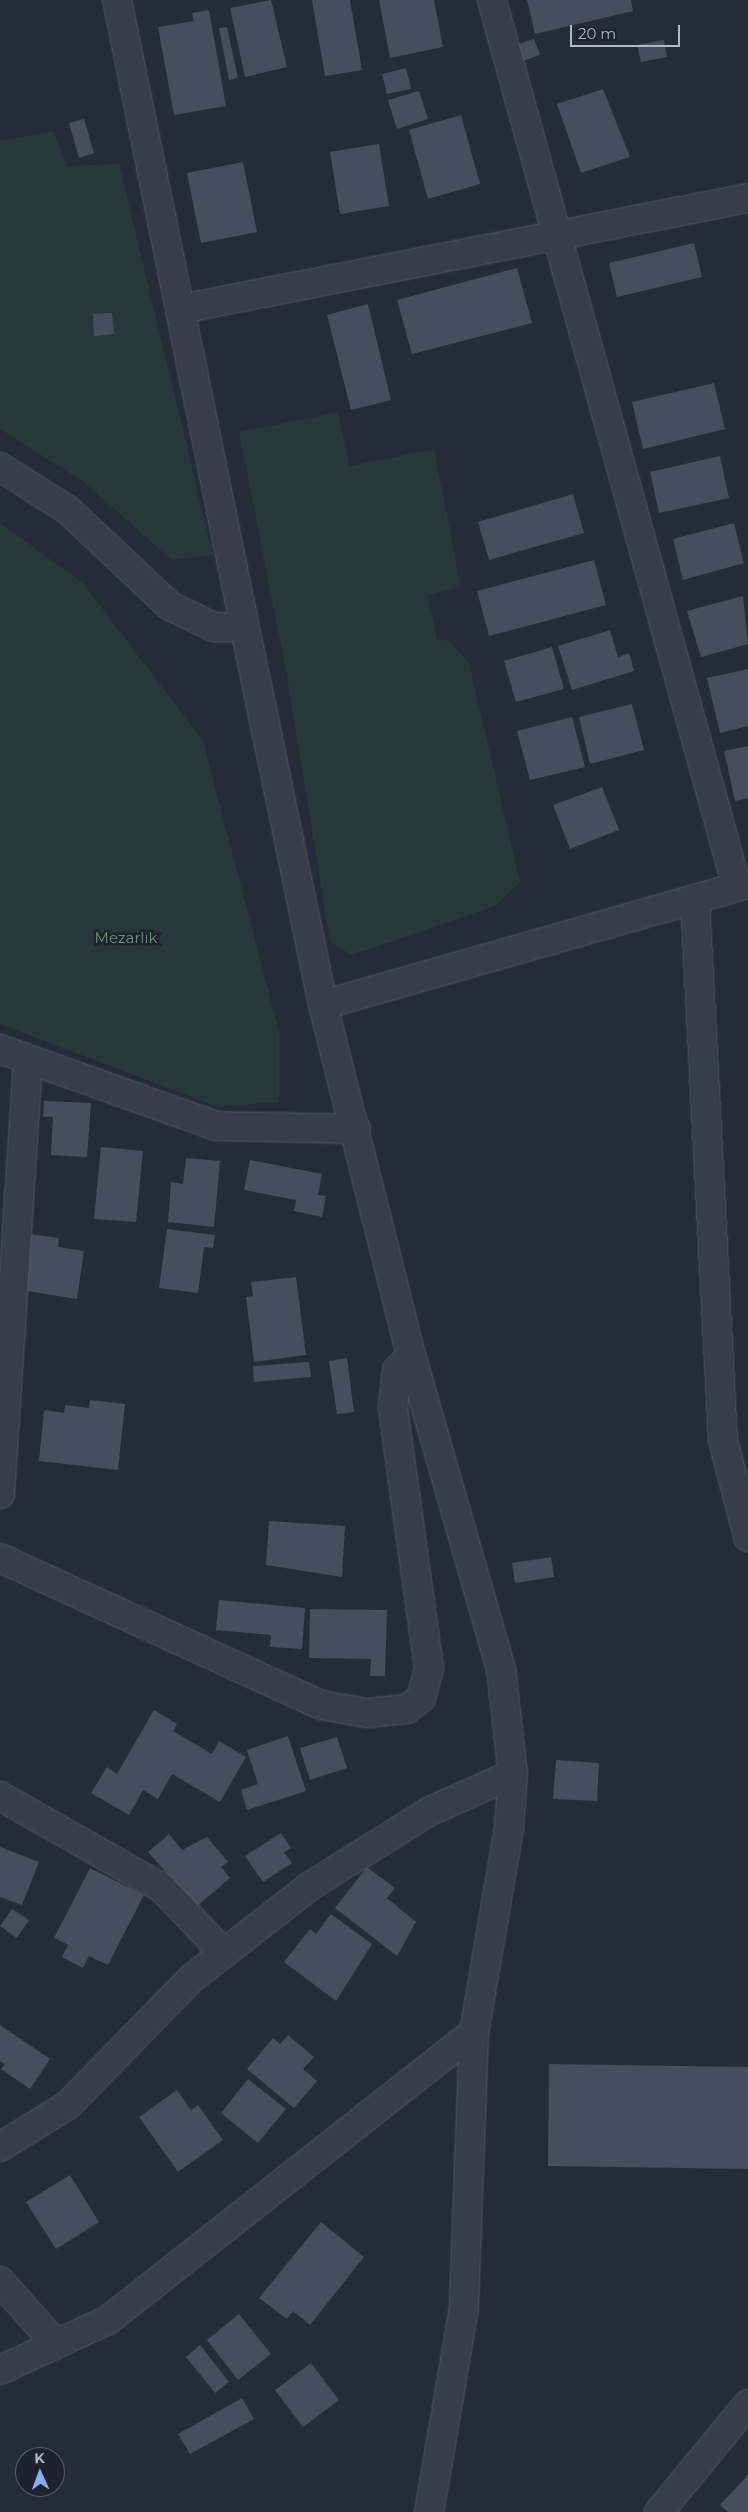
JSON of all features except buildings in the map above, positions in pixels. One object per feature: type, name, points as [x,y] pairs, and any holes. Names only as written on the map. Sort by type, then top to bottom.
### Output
[{"type":"street","points":[[117,0],[323,1005],[356,1129],[411,1355],[501,1669],[513,1774],[509,1828],[474,2032],[464,2308],[429,2512]]},
{"type":"street","points":[[323,1005],[743,886],[555,238],[492,0]]},
{"type":"street","points":[[181,309],[555,238],[748,198]]},
{"type":"street","points":[[0,467],[68,510],[170,606],[214,627],[245,628]]},
{"type":"street","points":[[695,899],[723,1440],[748,1537]]},
{"type":"street","points":[[0,1049],[216,1126],[356,1129]]},
{"type":"street","points":[[0,1494],[28,1060]]},
{"type":"street","points":[[0,1558],[321,1705],[367,1713],[407,1709],[421,1698],[429,1668],[392,1407],[397,1370],[411,1355]]},
{"type":"street","points":[[0,2148],[68,2105],[192,1978],[310,1886],[430,1811],[513,1774]]},
{"type":"street","points":[[0,1796],[162,1888],[224,1953]]},
{"type":"street","points":[[0,2370],[108,2320],[474,2032]]},
{"type":"street","points":[[0,2281],[56,2344]]},
{"type":"street","points":[[659,2512],[748,2404]]},
{"type":"green space","points":[[54,131],[66,166],[119,164],[213,555],[172,560],[84,482],[0,429],[0,141]]},
{"type":"green space","points":[[338,412],[349,466],[434,449],[461,588],[428,595],[437,639],[449,641],[469,663],[520,882],[495,906],[352,955],[330,942],[286,670],[239,432]]},
{"type":"green space","name":"Mezarlık","points":[[0,523],[83,583],[203,741],[279,1031],[279,1102],[218,1107],[0,1024]]}]
